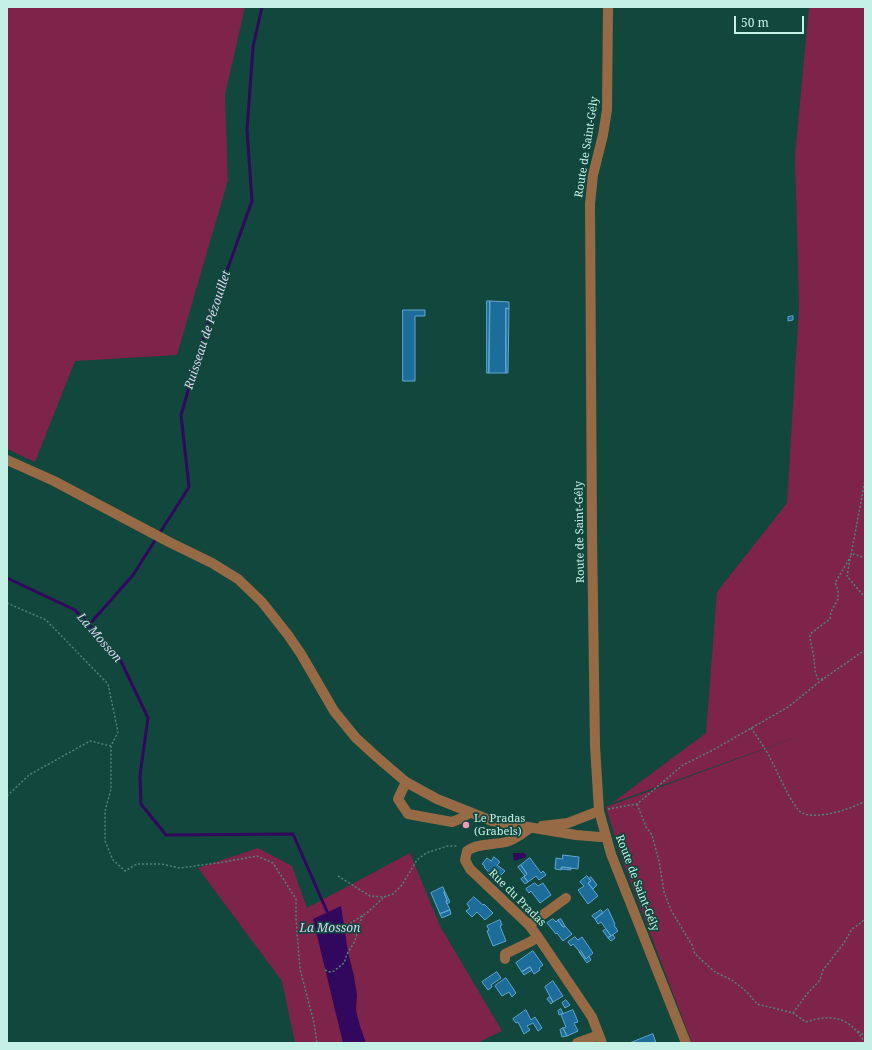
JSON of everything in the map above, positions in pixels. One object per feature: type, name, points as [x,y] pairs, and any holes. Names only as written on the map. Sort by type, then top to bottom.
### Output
[{"type":"street","name":"Route de Saint-Gély","points":[[608,7],[607,110],[603,135],[593,175],[590,204],[595,746],[599,811],[611,854],[686,1043]]},
{"type":"street","points":[[7,460],[54,481],[163,539],[212,563],[238,579],[262,602],[288,635],[301,654],[334,711],[356,738],[406,782],[437,799],[492,821],[576,835],[600,837],[606,835]]},
{"type":"street","points":[[406,782],[398,799],[408,814],[452,822],[469,813]]},
{"type":"street","points":[[472,847],[508,842],[530,828],[568,823],[599,811]]},
{"type":"street","name":"Rue du Pradas","points":[[472,847],[467,850],[465,860],[470,869],[529,925],[538,936],[592,1017],[600,1039]]},
{"type":"street","points":[[529,925],[566,898]]},
{"type":"street","points":[[506,959],[505,954],[530,942],[538,936]]},
{"type":"street","points":[[577,1043],[600,1039]]},
{"type":"path","points":[[865,480],[847,576],[862,594],[865,595]]},
{"type":"path","points":[[823,679],[818,679],[816,674],[813,652],[810,644],[810,634],[830,619],[831,612],[838,599],[838,590],[835,584],[851,556],[854,554],[865,558]]},
{"type":"path","points":[[7,603],[46,620],[108,684],[118,732],[111,746],[111,789],[105,811],[105,841],[113,860],[126,871],[137,864],[161,864],[180,868],[257,856],[273,863],[296,899],[300,969],[314,1023],[317,1043]]},
{"type":"path","points":[[599,811],[637,804],[684,765],[788,707],[823,679],[865,650]]},
{"type":"path","points":[[751,728],[766,749],[792,802],[801,812],[816,815],[828,813],[858,805],[865,801]]},
{"type":"path","points":[[7,796],[30,775],[90,740],[111,746]]},
{"type":"path","points":[[637,804],[646,828],[652,835],[659,861],[664,892],[671,910],[695,954],[715,972],[732,980],[747,992],[757,1004],[794,1013],[806,1022],[815,1019],[844,1020],[865,1036]]},
{"type":"path","points":[[338,876],[370,896],[384,897],[393,894],[402,885],[418,860],[426,853],[448,846],[472,847]]},
{"type":"path","points":[[340,930],[363,916],[384,897]]},
{"type":"path","points":[[325,970],[330,972],[334,971],[344,963],[347,954],[353,946],[363,916]]},
{"type":"path","points":[[794,1013],[807,994],[820,980],[823,970],[844,943],[852,929],[861,923],[865,918]]},
{"type":"path","points":[[857,1030],[865,1043]]},
{"type":"shaded area","points":[[7,7],[245,7],[225,95],[228,180],[177,355],[75,361],[35,462],[7,449]]},
{"type":"shaded area","points":[[809,7],[865,7],[865,1043],[692,1043],[621,857],[606,807],[803,735],[612,803],[706,733],[717,592],[787,503],[799,307],[795,155]]},
{"type":"shaded area","points":[[258,848],[292,866],[307,908],[410,853],[440,926],[502,1031],[477,1043],[295,1043],[282,981],[198,868]]},
{"type":"water","points":[[513,853],[524,853],[526,857],[514,861]]},
{"type":"water","name":"La Mosson","points":[[341,906],[348,952],[357,995],[356,1010],[366,1043],[343,1043],[313,919]]},
{"type":"building","points":[[487,301],[490,301],[489,373],[487,373]]},
{"type":"building","points":[[490,301],[509,302],[509,309],[506,308],[506,373],[489,373]]},
{"type":"building","points":[[506,308],[509,309],[508,373],[506,373]]},
{"type":"building","points":[[403,310],[425,310],[425,316],[415,316],[415,381],[403,381]]},
{"type":"building","points":[[793,316],[793,320],[788,321],[788,317]]},
{"type":"building","points":[[563,855],[579,857],[578,869],[562,867],[561,870],[555,869],[556,858],[562,859]]},
{"type":"building","points":[[494,857],[500,862],[497,865],[505,871],[496,880],[482,864],[487,858],[491,861]]},
{"type":"building","points":[[530,858],[541,873],[543,871],[546,875],[539,880],[536,876],[528,882],[524,877],[527,874],[521,865]]},
{"type":"building","points":[[521,865],[527,874],[525,876],[518,867]]},
{"type":"building","points":[[562,867],[571,868],[571,870],[561,869]]},
{"type":"building","points":[[587,876],[591,881],[588,883],[598,896],[588,904],[578,890],[584,886],[580,882]]},
{"type":"building","points":[[524,877],[528,882],[525,884],[521,879]]},
{"type":"building","points":[[591,877],[597,885],[593,889],[588,883],[591,881],[589,879]]},
{"type":"building","points":[[535,883],[538,886],[543,883],[551,895],[540,903],[531,891],[529,893],[526,889]]},
{"type":"building","points":[[443,887],[446,901],[450,910],[440,914],[431,893]]},
{"type":"building","points":[[444,892],[450,902],[447,904],[447,901]]},
{"type":"building","points":[[474,897],[493,913],[485,920],[477,912],[472,917],[466,911],[470,908],[467,904]]},
{"type":"building","points":[[608,909],[618,931],[611,936],[601,922],[598,924],[595,919]]},
{"type":"building","points":[[450,910],[451,914],[442,918],[440,914]]},
{"type":"building","points":[[601,910],[603,913],[595,919],[592,916]]},
{"type":"building","points":[[553,919],[556,922],[558,920],[563,927],[565,926],[572,934],[563,941],[547,923]]},
{"type":"building","points":[[561,919],[565,926],[563,927],[558,920]]},
{"type":"building","points":[[500,920],[502,925],[500,926],[506,941],[493,946],[487,931],[489,930],[487,926]]},
{"type":"building","points":[[606,929],[611,936],[608,938],[603,931]]},
{"type":"building","points":[[613,935],[615,938],[611,941],[608,938]]},
{"type":"building","points":[[575,937],[578,940],[582,937],[593,953],[586,959],[573,944],[571,946],[568,942]]},
{"type":"building","points":[[533,951],[543,965],[539,968],[540,970],[534,974],[530,967],[522,972],[516,963]]},
{"type":"building","points":[[581,951],[586,959],[589,956],[591,960],[587,963],[579,952]]},
{"type":"building","points":[[530,967],[532,970],[524,975],[522,972]]},
{"type":"building","points":[[497,972],[501,978],[491,985],[492,987],[488,990],[482,982]]},
{"type":"building","points":[[506,978],[516,993],[512,997],[509,992],[502,996],[495,986]]},
{"type":"building","points":[[553,981],[563,996],[553,1002],[545,987]]},
{"type":"building","points":[[550,997],[553,1002],[551,1004],[547,999]]},
{"type":"building","points":[[566,1000],[570,1005],[565,1008],[562,1003]]},
{"type":"building","points":[[561,1009],[563,1013],[559,1015],[558,1011]]},
{"type":"building","points":[[526,1010],[531,1020],[535,1017],[542,1028],[538,1031],[533,1023],[527,1026],[530,1030],[524,1034],[518,1022],[516,1023],[513,1019]]},
{"type":"building","points":[[573,1010],[578,1022],[574,1023],[578,1031],[567,1036],[563,1028],[566,1027],[561,1015]]},
{"type":"building","points":[[563,1028],[567,1036],[562,1037],[560,1030]]},
{"type":"building","points":[[653,1034],[656,1043],[630,1043]]},
{"type":"waterway","name":"Ruisseau de Pézouillet","points":[[89,625],[133,575],[189,487],[181,415],[208,323],[252,201],[247,130],[253,47],[262,7]]},
{"type":"waterway","name":"La Mosson","points":[[7,578],[75,610],[119,657],[148,718],[140,775],[141,804],[166,835],[293,834],[329,916]]},
{"type":"place","name":"Le Pradas (Grabels)","points":[[466,825]]}]
